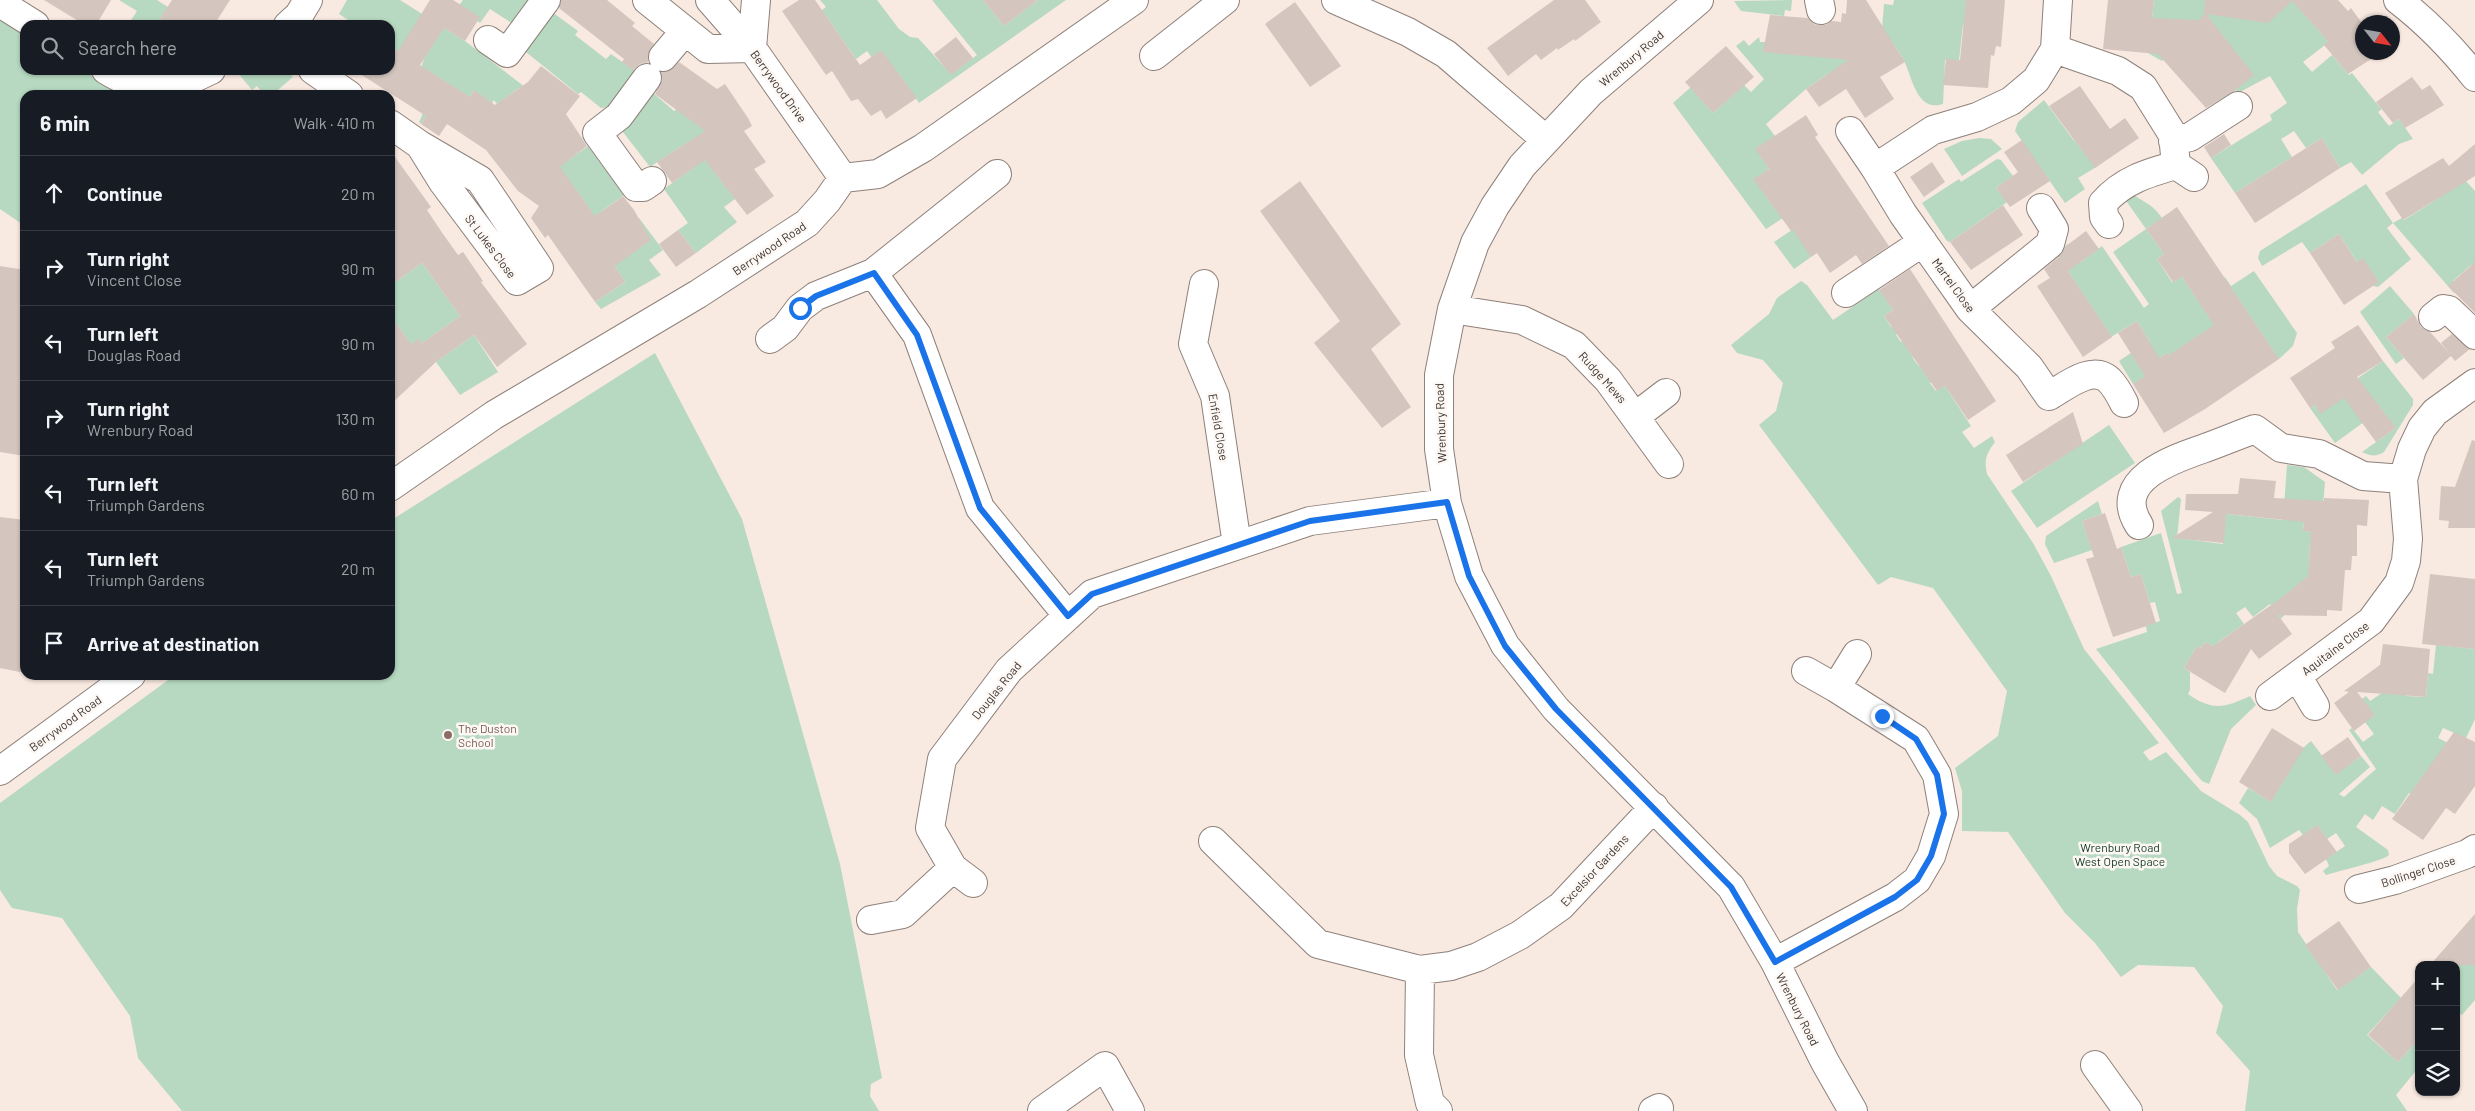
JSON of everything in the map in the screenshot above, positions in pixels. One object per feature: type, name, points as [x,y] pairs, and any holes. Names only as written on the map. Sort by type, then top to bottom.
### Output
[{"type":"street","points":[[294,20],[299,15],[308,0]]},
{"type":"street","points":[[488,40],[507,53],[546,0]]},
{"type":"street","points":[[647,0],[708,49],[752,48],[756,0]]},
{"type":"street","name":"Berrywood Drive","points":[[710,0],[752,48],[843,178]]},
{"type":"street","points":[[843,178],[878,174],[923,148],[1134,0]]},
{"type":"street","points":[[1154,56],[1225,0]]},
{"type":"street","points":[[1336,0],[1408,32],[1446,54],[1545,139]]},
{"type":"street","name":"Wrenbury Road","points":[[1699,0],[1591,92],[1545,139],[1522,166],[1495,206],[1475,243],[1452,309],[1439,375],[1439,448],[1447,502],[1469,576],[1505,646],[1556,709],[1731,887],[1775,962],[1825,1062],[1853,1111]]},
{"type":"street","points":[[1875,168],[1933,130],[1977,117],[2011,101],[2036,80],[2055,49],[2058,0]]},
{"type":"street","points":[[2398,0],[2422,18],[2454,51],[2475,77]]},
{"type":"street","points":[[0,3],[27,20]]},
{"type":"street","points":[[652,181],[643,187],[636,187],[597,132],[619,116],[655,67],[685,31]]},
{"type":"street","points":[[2055,49],[2118,71],[2143,87],[2173,134],[2181,161]]},
{"type":"street","points":[[118,75],[156,90]]},
{"type":"street","points":[[166,90],[202,75]]},
{"type":"street","points":[[320,75],[340,90]]},
{"type":"street","points":[[2109,224],[2104,217],[2103,203],[2120,187],[2181,161],[2190,137],[2238,106]]},
{"type":"street","name":"St Lukes Close","points":[[395,128],[420,145],[480,180],[538,268],[517,282],[443,182],[420,145]]},
{"type":"street","name":"Martel Close","points":[[1850,131],[1970,309],[2029,367],[2049,396],[2086,376],[2096,374],[2105,377],[2124,403]]},
{"type":"street","points":[[770,339],[785,328],[800,308],[816,296],[874,273],[997,174]]},
{"type":"street","name":"Berrywood Road","points":[[395,484],[494,416],[698,294],[808,223],[843,178]]},
{"type":"street","points":[[1970,309],[2050,244],[2054,229],[2041,208]]},
{"type":"street","points":[[1846,293],[1924,242]]},
{"type":"street","points":[[874,273],[917,335],[980,508],[1068,616]]},
{"type":"street","name":"Enfield Close","points":[[1204,284],[1192,344],[1215,396],[1237,545]]},
{"type":"street","name":"Rudge Mews","points":[[1452,309],[1522,320],[1574,345],[1608,380],[1636,416],[1669,464]]},
{"type":"street","points":[[2433,317],[2443,310],[2449,310],[2475,335]]},
{"type":"street","name":"Aquitaine Close","points":[[2270,696],[2370,621],[2400,583],[2406,560],[2408,539],[2403,479],[2422,428],[2435,412],[2475,383]]},
{"type":"street","points":[[1636,416],[1666,392]]},
{"type":"street","points":[[2139,525],[2132,509],[2131,500],[2133,492],[2144,478],[2166,462],[2184,454],[2255,429],[2281,448],[2319,454],[2363,476],[2403,479]]},
{"type":"street","name":"Douglas Road","points":[[871,920],[903,914],[963,875],[930,828],[942,759],[1009,670],[1092,594],[1310,521],[1447,502]]},
{"type":"street","points":[[1836,688],[1857,654]]},
{"type":"street","points":[[1775,962],[1895,897],[1917,880],[1931,856],[1944,814],[1937,775],[1916,739],[1806,671]]},
{"type":"street","name":"Aquitaine Close","points":[[2297,676],[2315,706]]},
{"type":"street","name":"Berrywood Road","points":[[0,771],[124,680]]},
{"type":"street","name":"Excelsior Gardens","points":[[1213,841],[1318,944],[1420,970],[1450,966],[1478,958],[1520,936],[1561,906],[1654,807]]},
{"type":"street","name":"Bollinger Close","points":[[2360,889],[2395,880],[2467,854],[2475,849]]},
{"type":"street","points":[[1420,970],[1418,1055],[1430,1103],[1438,1111]]},
{"type":"street","points":[[1042,1111],[1114,1059],[1130,1111]]},
{"type":"street","points":[[2095,1065],[2128,1111]]},
{"type":"green space","points":[[119,0],[157,0],[168,7],[159,20],[131,20],[137,11]]},
{"type":"green space","points":[[347,0],[400,0],[465,41],[572,123],[550,140],[519,88],[497,104],[494,100],[470,138],[467,137],[482,113],[474,90],[466,104],[443,90],[421,124],[419,122],[422,114],[423,98],[421,73],[425,57],[395,49],[395,20],[348,20],[339,14]]},
{"type":"green space","points":[[463,0],[531,0],[513,24],[490,9],[480,23],[458,7]]},
{"type":"green space","points":[[820,0],[877,0],[899,29],[910,37],[918,38],[951,74],[977,55],[932,0],[983,0],[1004,26],[1038,0],[1066,0],[919,103],[899,74],[888,80],[867,51],[856,59],[826,16],[819,12],[826,7]]},
{"type":"green space","points":[[1792,0],[1791,11],[1785,10],[1784,16],[1741,11],[1734,1]]},
{"type":"green space","points":[[1894,0],[1972,0],[1991,28],[1963,25],[1959,60],[1945,60],[1943,104],[1928,104],[1922,99],[1914,86],[1904,60],[1893,43],[1826,75],[1806,89],[1766,124],[1775,136],[1756,149],[1769,169],[1754,179],[1805,204],[1766,229],[1673,103],[1691,87],[1713,113],[1744,85],[1751,92],[1764,79],[1736,46],[1744,40],[1749,46],[1759,37],[1760,42],[1767,42],[1882,28],[1884,4],[1893,5]]},
{"type":"green space","points":[[2154,0],[2324,0],[2307,17],[2329,42],[2303,62],[2312,72],[2332,55],[2349,75],[2352,73],[2382,109],[2378,112],[2389,126],[2399,119],[2413,139],[2399,144],[2362,175],[2351,162],[2340,168],[2322,138],[2306,148],[2294,131],[2281,139],[2292,157],[2235,193],[2211,158],[2272,120],[2270,115],[2287,103],[2270,76],[2238,93],[2186,35],[2162,61],[2148,53]]},
{"type":"green space","points":[[552,12],[578,31],[575,35],[606,59],[611,54],[638,73],[610,107],[601,108],[581,92],[578,94],[526,52],[527,45]]},
{"type":"green space","points":[[2,20],[20,31],[20,75],[91,75],[108,85],[122,90],[20,90],[20,223],[0,209],[0,21]]},
{"type":"green space","points":[[240,75],[291,75],[293,77],[278,90],[260,90],[257,86],[252,90]]},
{"type":"green space","points":[[651,91],[674,111],[692,99],[724,145],[710,166],[735,199],[724,207],[737,222],[696,253],[678,230],[688,223],[664,189],[693,168],[680,147],[650,167],[623,132],[624,127]]},
{"type":"green space","points":[[2044,100],[2072,138],[2098,166],[2078,178],[2085,189],[2065,203],[2015,131],[2018,122]]},
{"type":"green space","points":[[1979,138],[1991,139],[2002,149],[1962,176],[1944,149],[1962,141]]},
{"type":"green space","points":[[588,146],[624,195],[603,210],[596,219],[548,175]]},
{"type":"green space","points":[[1997,159],[2001,160],[2013,176],[1996,188],[2007,202],[1950,242],[1947,241],[1922,203],[1959,179],[1961,182]]},
{"type":"green space","points":[[2451,165],[2475,191],[2475,269],[2471,265],[2453,281],[2459,288],[2454,293],[2393,223],[2402,218],[2404,220],[2439,198],[2449,166]]},
{"type":"green space","points":[[2366,184],[2393,223],[2387,228],[2411,259],[2378,287],[2373,286],[2339,234],[2310,253],[2302,242],[2262,266],[2258,258],[2260,251]]},
{"type":"green space","points":[[2129,191],[2150,205],[2162,218],[2146,229],[2122,195]]},
{"type":"green space","points":[[639,218],[663,250],[649,260],[661,275],[601,309],[595,302],[625,282],[615,266],[619,233]]},
{"type":"green space","points":[[1798,226],[1811,257],[1794,269],[1774,242]]},
{"type":"green space","points":[[2146,229],[2164,254],[2157,259],[2172,282],[2182,277],[2195,296],[2225,277],[2231,286],[2254,271],[2297,333],[2293,346],[2279,359],[2181,373],[2168,353],[2159,358],[2159,378],[2133,384],[2119,361],[2149,341],[2137,321],[2111,337],[2057,254],[2068,244],[2081,262],[2102,246],[2144,308],[2149,304],[2113,252]]},
{"type":"green space","points":[[422,263],[460,316],[422,343],[404,350],[408,340],[395,322],[395,282]]},
{"type":"green space","name":"Wrenbury Road West Open Space","points":[[1801,281],[1807,285],[1833,320],[1879,289],[1893,310],[1884,316],[1891,327],[1900,321],[1904,327],[1896,335],[1901,342],[1910,335],[1912,356],[1915,362],[1924,370],[1938,377],[1930,383],[1936,391],[1945,386],[1971,426],[1962,432],[1974,448],[1992,436],[1995,442],[1986,457],[1987,474],[2033,543],[2051,576],[2084,649],[2159,743],[2143,752],[2150,761],[2166,752],[2201,791],[2248,822],[2269,866],[2277,876],[2297,886],[2300,890],[2297,909],[2298,932],[2337,990],[2371,967],[2401,998],[2367,1035],[2398,1062],[2415,1043],[2415,1072],[2396,1095],[2407,1111],[2245,1111],[2250,1071],[2216,1033],[2223,1006],[2194,967],[2138,965],[2121,977],[2095,943],[2065,913],[2008,832],[1962,831],[1962,791],[1955,768],[1998,736],[2007,691],[1933,588],[1891,577],[1878,585],[1759,425],[1776,411],[1783,383],[1763,360],[1737,353],[1731,345],[1769,314],[1777,298]]},
{"type":"green space","points":[[2390,286],[2414,314],[2386,337],[2404,358],[2396,364],[2360,312]]},
{"type":"green space","points":[[474,335],[498,372],[460,395],[436,362]]},
{"type":"green space","name":"The Duston School","points":[[655,353],[742,519],[840,864],[882,1078],[871,1084],[870,1096],[879,1111],[182,1111],[138,1058],[130,1016],[62,918],[12,908],[0,890],[0,803],[168,680],[395,680],[395,518]]},
{"type":"green space","points":[[2383,361],[2413,399],[2413,405],[2381,454],[2373,455],[2362,452],[2396,428],[2368,419],[2335,443],[2310,408],[2315,405],[2320,413],[2346,386]]},
{"type":"green space","points":[[2109,425],[2135,463],[2037,528],[2011,491]]},
{"type":"green space","points":[[2287,465],[2304,467],[2325,482],[2323,506],[2306,506],[2303,531],[2331,533],[2310,543],[2309,567],[2323,568],[2281,619],[2270,604],[2253,617],[2245,607],[2236,613],[2244,624],[2217,643],[2217,648],[2205,642],[2201,648],[2197,646],[2184,668],[2190,672],[2190,690],[2188,694],[2204,703],[2219,706],[2226,705],[2250,696],[2256,705],[2231,729],[2209,784],[2202,781],[2195,773],[2096,649],[2147,632],[2146,626],[2160,621],[2155,602],[2150,603],[2141,574],[2131,577],[2121,547],[2161,533],[2177,594],[2182,593],[2161,511],[2178,497],[2181,499],[2177,538],[2223,544],[2226,514],[2283,520]]},
{"type":"green space","points":[[2098,501],[2102,514],[2082,521],[2092,550],[2054,563],[2045,544],[2046,536]]},
{"type":"green space","points":[[2436,645],[2475,649],[2475,719],[2466,738],[2443,728],[2438,738],[2456,747],[2429,806],[2409,793],[2395,814],[2382,806],[2373,820],[2365,814],[2356,827],[2388,850],[2389,855],[2370,863],[2326,875],[2323,871],[2329,866],[2326,859],[2345,846],[2336,833],[2327,839],[2317,825],[2303,835],[2299,830],[2270,848],[2257,819],[2239,803],[2248,788],[2270,801],[2303,748],[2311,741],[2336,774],[2361,756],[2370,767],[2339,794],[2344,797],[2376,769],[2349,730],[2352,728],[2363,742],[2374,734],[2365,722],[2362,699],[2366,696],[2370,701],[2388,689],[2407,680],[2406,696],[2426,697],[2428,673],[2433,674]]},
{"type":"green space","points":[[2475,964],[2475,1000],[2462,1015],[2460,1014],[2460,965]]},
{"type":"building","points":[[44,0],[111,0],[99,20],[77,20]]},
{"type":"building","points":[[172,0],[230,0],[217,20],[159,20]]},
{"type":"building","points":[[430,0],[453,0],[480,17],[465,41],[444,28],[420,65],[470,97],[474,90],[495,105],[528,82],[541,66],[580,96],[566,114],[587,146],[560,167],[595,216],[623,196],[634,210],[651,240],[615,266],[625,282],[595,302],[548,235],[545,238],[531,218],[539,206],[518,191],[486,150],[447,124],[439,136],[421,124],[426,116],[395,96],[395,90],[385,90],[362,75],[395,75],[395,49],[398,51]]},
{"type":"building","points":[[561,0],[607,0],[635,23],[632,26],[654,44],[648,54],[648,62],[640,64],[633,70],[622,62],[624,59],[559,8]]},
{"type":"building","points":[[799,0],[815,0],[860,65],[881,50],[917,98],[886,119],[881,110],[871,116],[858,99],[851,101],[832,71],[826,75],[782,11]]},
{"type":"building","points":[[983,0],[1038,0],[1004,26]]},
{"type":"building","points":[[1554,0],[1585,0],[1601,22],[1575,41],[1574,39],[1558,50],[1557,48],[1541,60],[1536,54],[1508,76],[1487,48]]},
{"type":"building","points":[[1847,0],[1866,0],[1905,62],[1880,77],[1894,99],[1865,118],[1846,89],[1819,107],[1806,89],[1848,60],[1763,52],[1770,15],[1808,18],[1816,25],[1825,25],[1832,21],[1841,22],[1842,13],[1846,14]]},
{"type":"building","points":[[1966,0],[2005,0],[2001,47],[1996,46],[1994,56],[1991,55],[1988,88],[1943,85],[1946,59],[1960,60]]},
{"type":"building","points":[[2108,0],[2154,0],[2152,18],[2199,20],[2204,14],[2205,0],[2338,0],[2348,11],[2351,8],[2356,15],[2355,60],[2370,60],[2348,74],[2324,45],[2328,41],[2292,1],[2268,23],[2206,14],[2254,75],[2233,92],[2206,108],[2158,54],[2103,49]]},
{"type":"building","points":[[1295,2],[1341,66],[1310,87],[1265,24]]},
{"type":"building","points":[[956,37],[973,58],[951,75],[934,54]]},
{"type":"building","points":[[1726,46],[1754,77],[1713,113],[1685,82]]},
{"type":"building","points":[[679,62],[717,89],[725,84],[752,126],[744,131],[766,162],[754,169],[774,196],[747,215],[705,160],[672,183],[657,162],[705,131],[655,94],[662,80],[661,72],[669,71]]},
{"type":"building","points":[[2412,77],[2422,90],[2430,85],[2444,105],[2405,128],[2399,119],[2393,123],[2376,102]]},
{"type":"building","points":[[2080,86],[2110,129],[2125,118],[2139,138],[2095,168],[2049,106]]},
{"type":"building","points":[[1806,115],[1818,135],[1815,137],[1889,246],[1862,264],[1856,255],[1830,273],[1817,253],[1811,257],[1793,230],[1791,231],[1753,179],[1769,169],[1755,149]]},
{"type":"building","points":[[2224,134],[2231,145],[2211,158],[2204,147]]},
{"type":"building","points":[[2322,138],[2340,168],[2255,223],[2235,193]]},
{"type":"building","points":[[2022,140],[2050,181],[2010,207],[1996,188],[2018,172],[2004,152]]},
{"type":"building","points":[[2475,144],[2475,176],[2403,220],[2385,193],[2443,158],[2449,166]]},
{"type":"building","points":[[395,157],[431,207],[427,210],[443,234],[458,255],[463,252],[483,281],[481,282],[527,344],[497,367],[474,335],[436,362],[395,400],[395,322],[411,344],[418,339],[422,343],[460,316],[422,263],[395,282]]},
{"type":"building","points":[[1932,162],[1945,182],[1924,197],[1910,177]]},
{"type":"building","points":[[1300,181],[1401,324],[1371,349],[1411,407],[1382,428],[1314,343],[1340,321],[1260,211]]},
{"type":"building","points":[[2003,205],[2023,235],[1971,270],[1950,242]]},
{"type":"building","points":[[2177,207],[2279,359],[2205,409],[2164,433],[2133,384],[2145,376],[2118,333],[2137,321],[2159,358],[2168,353],[2169,355],[2214,325],[2182,277],[2173,282],[2157,259],[2164,254],[2146,229]]},
{"type":"building","points":[[678,230],[696,253],[676,267],[659,244]]},
{"type":"building","points":[[2086,231],[2099,249],[2068,271],[2112,337],[2083,357],[2037,286],[2050,278],[2044,269],[2060,256],[2066,246]]},
{"type":"building","points":[[2339,234],[2357,262],[2363,258],[2379,282],[2344,305],[2310,253]]},
{"type":"building","points":[[2475,262],[2475,313],[2448,286]]},
{"type":"building","points":[[0,266],[20,269],[20,455],[0,452]]},
{"type":"building","points":[[1910,269],[1996,401],[1968,420],[1945,386],[1937,391],[1884,316],[1893,310],[1879,290]]},
{"type":"building","points":[[2414,314],[2421,327],[2430,332],[2451,355],[2441,343],[2452,334],[2470,349],[2455,361],[2451,356],[2423,380],[2386,337]]},
{"type":"building","points":[[2358,325],[2383,361],[2357,377],[2396,428],[2376,442],[2344,398],[2320,414],[2315,405],[2310,408],[2290,378],[2335,348],[2331,342]]},
{"type":"building","points":[[2073,412],[2083,444],[2023,482],[2006,455]]},
{"type":"building","points":[[2472,440],[2475,441],[2475,528],[2448,528],[2449,521],[2439,520],[2441,486],[2455,487]]},
{"type":"building","points":[[2240,478],[2276,481],[2274,498],[2324,501],[2324,498],[2369,500],[2367,526],[2357,525],[2357,556],[2352,556],[2351,570],[2345,570],[2342,611],[2327,610],[2327,616],[2278,615],[2292,634],[2259,659],[2251,649],[2225,693],[2184,668],[2197,646],[2201,648],[2205,642],[2213,646],[2281,598],[2308,576],[2311,532],[2303,531],[2304,522],[2226,514],[2224,543],[2172,538],[2213,512],[2185,510],[2186,494],[2238,494]]},
{"type":"building","points":[[2105,513],[2117,549],[2121,547],[2131,577],[2141,574],[2156,623],[2113,637],[2086,559],[2094,557],[2082,521]]},
{"type":"building","points":[[0,517],[20,519],[20,672],[0,668]]},
{"type":"building","points":[[2430,574],[2475,579],[2475,649],[2422,644]]},
{"type":"building","points":[[2383,644],[2430,649],[2426,697],[2357,692],[2375,715],[2354,731],[2334,703],[2349,692],[2344,691],[2380,665]]},
{"type":"building","points":[[2272,728],[2304,748],[2271,802],[2239,782]]},
{"type":"building","points":[[2454,732],[2475,742],[2475,786],[2455,814],[2446,808],[2423,840],[2392,819]]},
{"type":"building","points":[[2348,737],[2361,756],[2336,775],[2321,756]]},
{"type":"building","points":[[2317,825],[2337,852],[2305,874],[2289,853],[2289,844]]},
{"type":"building","points":[[2475,914],[2475,965],[2460,965],[2460,961],[2434,961]]},
{"type":"building","points":[[2339,921],[2371,967],[2338,990],[2305,945]]},
{"type":"building","points":[[2415,982],[2415,1043],[2398,1062],[2368,1035]]},
{"type":"place","name":"The Duston School","points":[[448,735]]},
{"type":"route","points":[[800,308],[816,296],[835,287],[874,273],[917,335],[980,508],[1068,616],[1092,594],[1310,521],[1447,502],[1469,576],[1505,646],[1556,709],[1731,887],[1775,962],[1895,897],[1917,880],[1931,856],[1939,836],[1944,814],[1937,775],[1916,739],[1882,716]]}]
